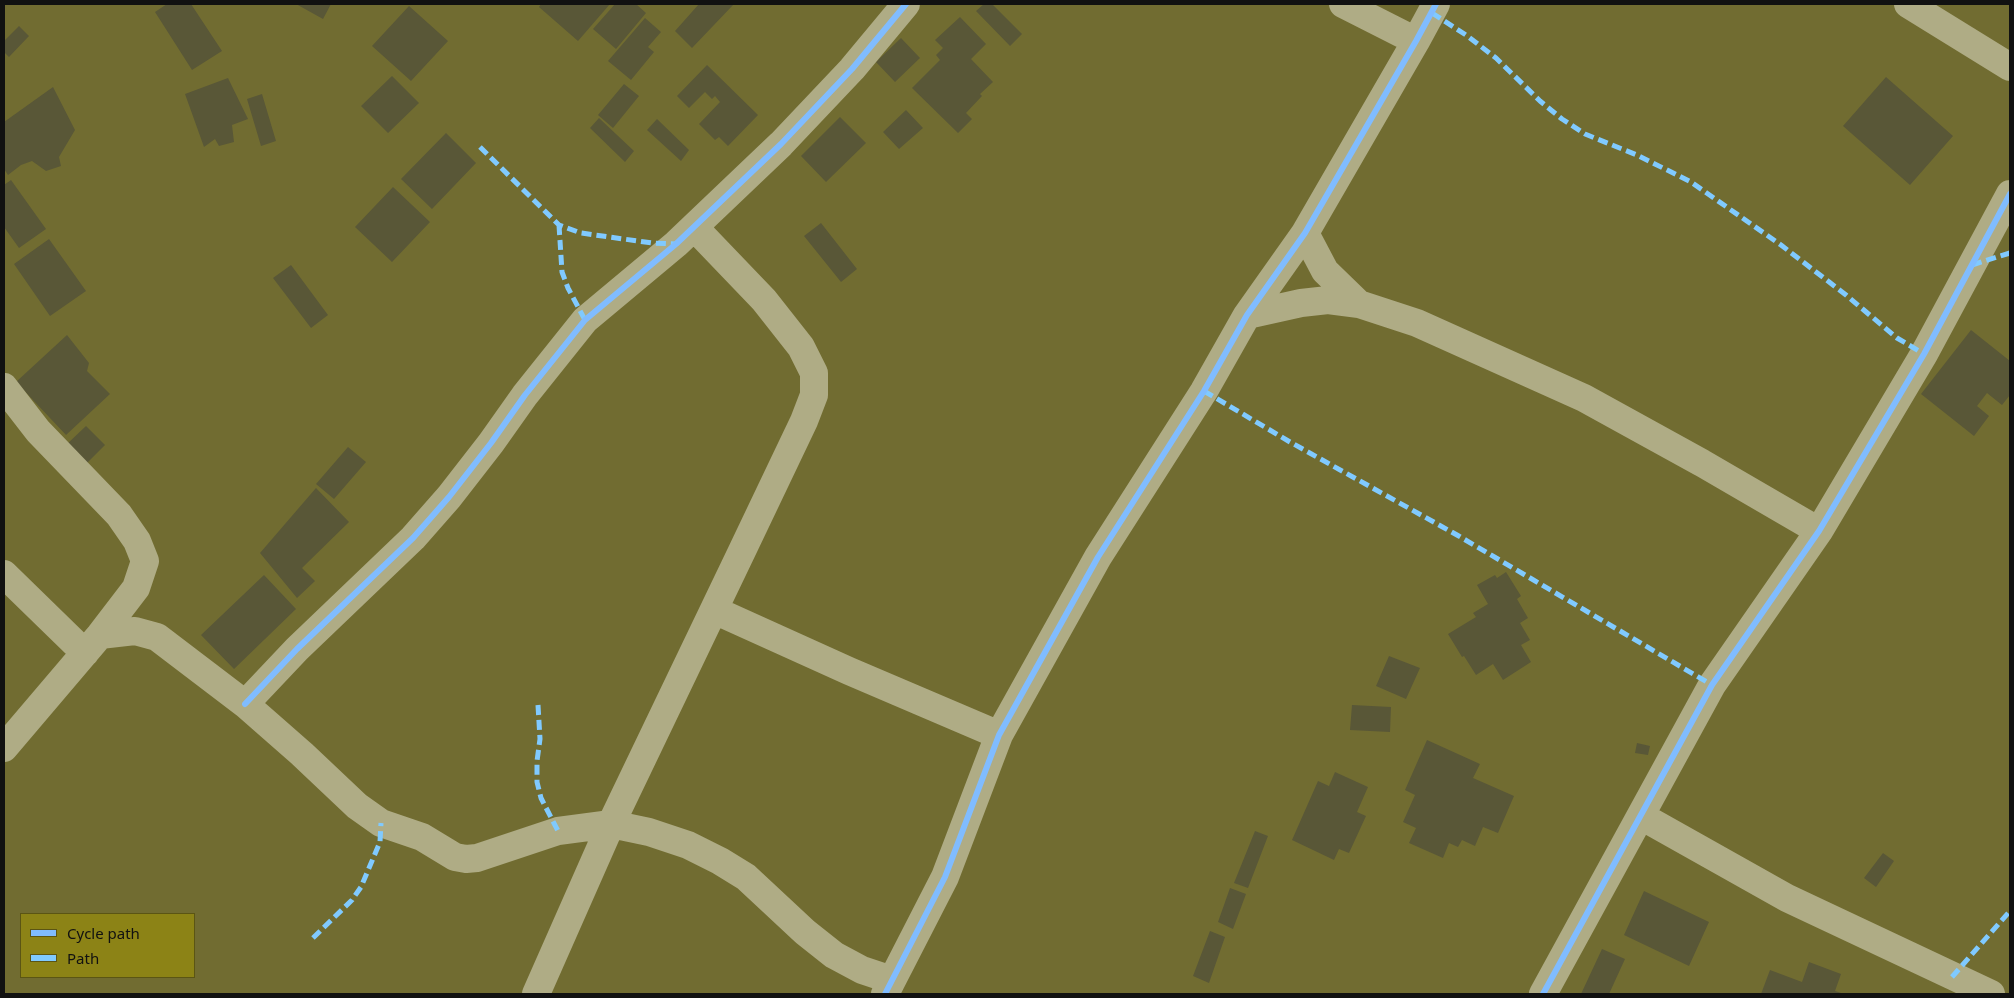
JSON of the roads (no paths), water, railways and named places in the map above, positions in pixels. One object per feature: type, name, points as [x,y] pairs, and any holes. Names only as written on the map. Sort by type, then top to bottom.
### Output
[{"type":"street","points":[[245,704],[298,649],[413,538],[449,497],[525,395],[585,320],[676,244],[781,144],[852,69],[906,4]]},
{"type":"street","points":[[1343,4],[1416,42]]},
{"type":"street","points":[[93,644],[135,631],[157,637],[245,704],[357,806],[381,823],[422,837],[455,857],[477,858],[558,831],[611,824],[649,832],[680,843],[720,861],[746,878],[805,932],[834,955],[888,987],[945,877],[999,735],[1098,557],[1204,391],[1247,315],[1305,233],[1416,42],[1436,4]]},
{"type":"street","points":[[1908,4],[2010,67]]},
{"type":"street","points":[[1543,994],[1712,685],[1819,531],[1924,354],[2010,194]]},
{"type":"street","points":[[536,994],[611,824],[804,421],[814,395],[814,372],[801,347],[764,300],[694,227]]},
{"type":"street","points":[[1305,233],[1325,271],[1359,304]]},
{"type":"street","points":[[1247,315],[1301,303],[1328,300],[1359,304],[1417,323],[1584,398],[1702,463],[1819,531]]},
{"type":"street","points":[[4,387],[38,430],[120,515],[137,541],[145,561],[136,588],[93,644],[4,748]]},
{"type":"street","points":[[4,574],[93,644]]},
{"type":"street","points":[[714,610],[849,671],[999,735]]},
{"type":"street","points":[[1640,816],[1787,898],[1991,994]]}]
